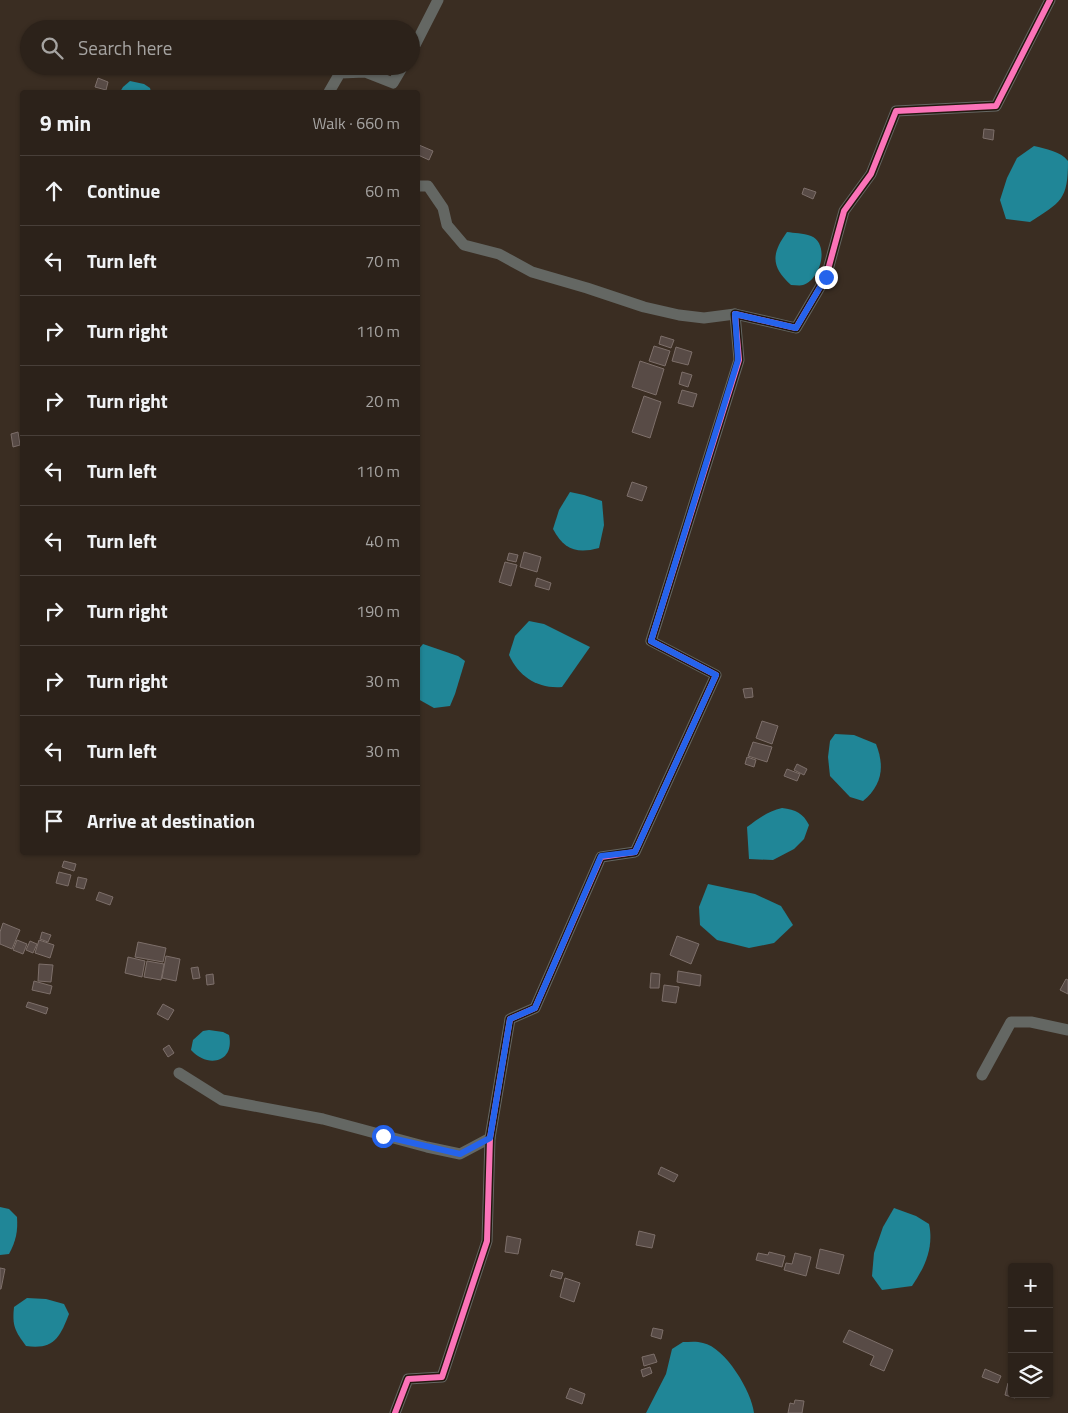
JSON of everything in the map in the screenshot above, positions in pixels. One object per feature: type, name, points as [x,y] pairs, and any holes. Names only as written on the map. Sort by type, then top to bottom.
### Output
[{"type":"street","points":[[420,35],[438,0]]},
{"type":"street","points":[[420,186],[428,186],[443,208],[447,226],[464,245],[499,254],[532,272],[644,307],[679,315],[704,318],[735,314],[796,328],[826,277],[844,211],[871,174],[896,112],[996,106],[1050,0]]},
{"type":"street","points":[[330,90],[339,75]]},
{"type":"street","points":[[373,75],[393,83],[398,75]]},
{"type":"street","points":[[395,1413],[408,1379],[442,1377],[488,1241],[490,1138],[510,1019],[535,1008],[601,856],[635,852],[716,675],[651,641],[738,360],[735,314]]},
{"type":"street","points":[[982,1075],[1011,1022],[1031,1022],[1068,1030]]},
{"type":"street","points":[[179,1073],[222,1100],[322,1119],[460,1154],[490,1138]]},
{"type":"water","points":[[130,81],[144,84],[150,90],[121,90]]},
{"type":"water","points":[[1034,146],[1048,149],[1068,161],[1068,174],[1064,192],[1056,204],[1030,222],[1006,219],[1000,200],[1007,178],[1017,158]]},
{"type":"water","points":[[787,232],[811,236],[817,240],[820,246],[822,253],[821,261],[815,276],[803,285],[791,285],[777,266],[776,254],[778,247]]},
{"type":"water","points":[[570,492],[602,501],[604,525],[599,548],[584,551],[572,549],[562,542],[553,529],[559,510]]},
{"type":"water","points":[[529,621],[544,624],[590,647],[562,687],[545,686],[530,680],[518,670],[509,655],[515,636]]},
{"type":"water","points":[[423,644],[458,656],[465,661],[450,706],[434,708],[420,700],[420,648]]},
{"type":"water","points":[[835,734],[854,735],[876,744],[879,752],[880,775],[874,789],[863,801],[850,797],[830,776],[828,757],[830,741]]},
{"type":"water","points":[[782,808],[798,813],[807,821],[809,825],[804,839],[794,849],[773,860],[749,859],[747,827],[768,813]]},
{"type":"water","points":[[708,884],[755,894],[781,906],[793,925],[774,943],[749,948],[717,940],[700,925],[699,907]]},
{"type":"water","points":[[209,1030],[229,1035],[230,1044],[228,1051],[219,1060],[205,1059],[191,1050],[193,1040],[203,1031]]},
{"type":"water","points":[[0,1207],[9,1209],[17,1217],[17,1231],[9,1254],[0,1255]]},
{"type":"water","points":[[894,1208],[916,1216],[929,1224],[929,1249],[921,1272],[912,1286],[882,1290],[872,1276],[874,1253],[883,1227]]},
{"type":"water","points":[[27,1298],[46,1299],[64,1304],[69,1314],[59,1335],[50,1344],[36,1347],[26,1346],[17,1332],[13,1319],[14,1307]]},
{"type":"water","points":[[683,1342],[703,1343],[711,1346],[728,1361],[743,1383],[754,1413],[646,1413],[666,1374],[672,1349]]},
{"type":"building","points":[[98,78],[108,82],[106,90],[95,87]]},
{"type":"building","points":[[984,129],[994,130],[993,140],[983,138]]},
{"type":"building","points":[[420,145],[433,151],[429,160],[420,156]]},
{"type":"building","points":[[804,188],[816,192],[813,199],[802,194]]},
{"type":"building","points":[[661,336],[674,340],[671,348],[659,344]]},
{"type":"building","points":[[654,346],[670,351],[665,366],[649,361]]},
{"type":"building","points":[[676,347],[692,352],[688,365],[672,361]]},
{"type":"building","points":[[640,361],[664,369],[656,395],[632,387]]},
{"type":"building","points":[[682,372],[692,375],[688,387],[679,384]]},
{"type":"building","points":[[682,390],[697,394],[693,407],[678,403]]},
{"type":"building","points":[[644,396],[661,402],[650,438],[632,432]]},
{"type":"building","points":[[18,432],[20,445],[13,447],[11,434]]},
{"type":"building","points":[[632,482],[647,487],[642,501],[627,496]]},
{"type":"building","points":[[524,552],[541,557],[537,572],[520,567]]},
{"type":"building","points":[[509,553],[518,555],[516,562],[507,560]]},
{"type":"building","points":[[505,562],[517,565],[511,586],[499,582]]},
{"type":"building","points":[[537,578],[551,583],[549,590],[535,586]]},
{"type":"building","points":[[752,688],[753,697],[745,698],[743,689]]},
{"type":"building","points":[[762,721],[778,726],[772,744],[756,738]]},
{"type":"building","points":[[753,742],[772,747],[767,762],[748,756]]},
{"type":"building","points":[[747,757],[756,760],[754,767],[745,764]]},
{"type":"building","points":[[797,764],[807,769],[804,775],[794,770]]},
{"type":"building","points":[[787,769],[800,774],[797,781],[784,776]]},
{"type":"building","points":[[64,861],[76,864],[74,871],[62,867]]},
{"type":"building","points":[[59,872],[71,875],[68,886],[56,883]]},
{"type":"building","points":[[78,877],[87,879],[84,889],[76,887]]},
{"type":"building","points":[[99,892],[113,897],[110,905],[96,900]]},
{"type":"building","points":[[3,923],[20,930],[12,949],[0,944],[0,932]]},
{"type":"building","points":[[42,932],[51,935],[48,942],[40,939]]},
{"type":"building","points":[[677,936],[699,944],[691,964],[670,955]]},
{"type":"building","points":[[17,940],[27,944],[23,954],[13,950]]},
{"type":"building","points":[[39,940],[54,945],[50,958],[35,953]]},
{"type":"building","points":[[30,941],[37,944],[33,953],[26,950]]},
{"type":"building","points":[[138,942],[166,948],[163,962],[135,957]]},
{"type":"building","points":[[166,956],[180,959],[176,981],[162,978]]},
{"type":"building","points":[[128,957],[145,961],[142,977],[125,973]]},
{"type":"building","points":[[147,961],[164,964],[161,980],[144,977]]},
{"type":"building","points":[[39,964],[53,965],[51,982],[38,981]]},
{"type":"building","points":[[198,967],[200,978],[193,979],[191,968]]},
{"type":"building","points":[[678,971],[701,975],[700,986],[677,982]]},
{"type":"building","points":[[651,973],[660,974],[659,988],[650,988]]},
{"type":"building","points":[[213,974],[214,984],[207,985],[206,975]]},
{"type":"building","points":[[1066,979],[1068,980],[1068,994],[1060,990]]},
{"type":"building","points":[[34,981],[52,986],[50,994],[32,990]]},
{"type":"building","points":[[664,985],[679,987],[676,1003],[662,1001]]},
{"type":"building","points":[[28,1002],[48,1008],[46,1014],[26,1007]]},
{"type":"building","points":[[163,1004],[174,1010],[168,1020],[157,1014]]},
{"type":"building","points":[[169,1045],[174,1053],[168,1057],[163,1049]]},
{"type":"building","points":[[661,1167],[678,1175],[674,1182],[658,1174]]},
{"type":"building","points":[[639,1231],[655,1235],[652,1248],[636,1245]]},
{"type":"building","points":[[507,1236],[521,1239],[518,1254],[505,1252]]},
{"type":"building","points":[[820,1249],[844,1255],[839,1274],[816,1268]]},
{"type":"building","points":[[769,1252],[785,1256],[782,1267],[756,1260],[758,1253],[768,1255]]},
{"type":"building","points":[[795,1253],[811,1257],[806,1276],[784,1270],[786,1263],[792,1264]]},
{"type":"building","points":[[0,1268],[5,1269],[1,1289],[0,1289]]},
{"type":"building","points":[[552,1270],[563,1273],[561,1279],[550,1276]]},
{"type":"building","points":[[565,1278],[580,1283],[574,1302],[560,1297]]},
{"type":"building","points":[[653,1328],[663,1330],[661,1339],[651,1336]]},
{"type":"building","points":[[849,1330],[893,1350],[884,1371],[870,1365],[874,1356],[843,1342]]},
{"type":"building","points":[[654,1354],[657,1362],[644,1366],[642,1357]]},
{"type":"building","points":[[650,1367],[652,1373],[643,1377],[641,1370]]},
{"type":"building","points":[[985,1369],[1001,1376],[998,1383],[982,1377]]},
{"type":"building","points":[[1008,1383],[1008,1396],[1005,1395]]},
{"type":"building","points":[[570,1388],[585,1394],[582,1404],[566,1398]]},
{"type":"building","points":[[795,1400],[804,1401],[802,1413],[788,1413],[790,1403],[794,1404]]},
{"type":"cycle path","points":[[395,1413],[408,1379],[442,1377],[487,1241],[490,1138],[510,1019],[535,1008],[601,857],[635,852],[716,675],[651,641],[739,360],[735,314],[796,328],[826,277],[844,211],[871,174],[896,111],[996,106],[1050,0]]},
{"type":"route","points":[[383,1136],[460,1154],[490,1138],[510,1019],[535,1008],[601,856],[635,852],[716,675],[651,641],[738,360],[735,314],[796,328],[826,277]]}]
